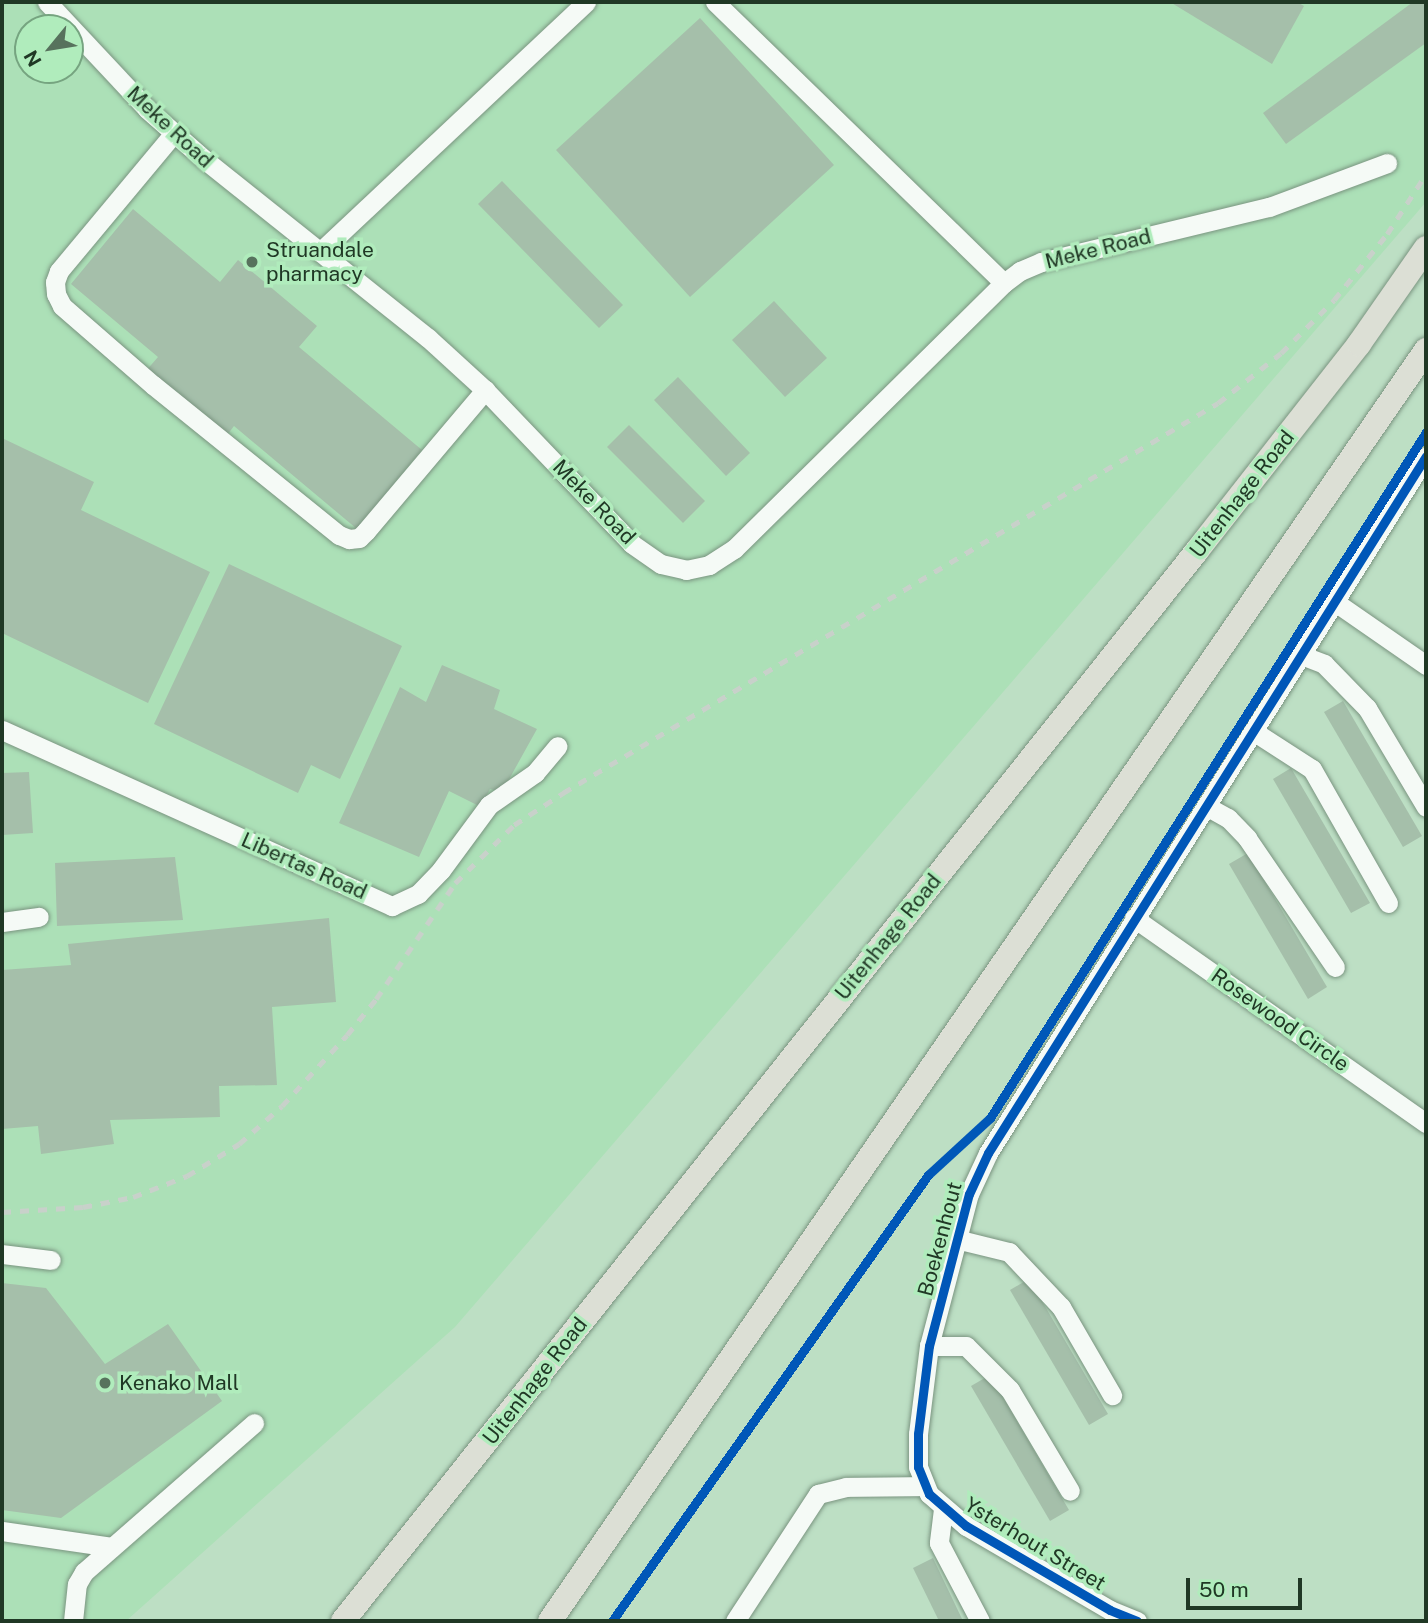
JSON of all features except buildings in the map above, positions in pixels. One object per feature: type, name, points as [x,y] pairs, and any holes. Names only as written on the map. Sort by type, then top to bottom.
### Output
[{"type":"main road","name":"Uitenhage Road","points":[[344,1621],[1196,552],[1359,344],[1426,248]]},
{"type":"main road","points":[[550,1621],[1426,350]]},
{"type":"street","name":"Meke Road","points":[[47,2],[147,109],[174,133],[428,338],[485,390],[632,544],[661,564],[686,570],[709,565],[734,549],[1004,283],[1020,271],[1041,262],[1269,207],[1388,163]]},
{"type":"street","points":[[320,252],[586,2]]},
{"type":"street","points":[[715,2],[1004,283]]},
{"type":"street","points":[[174,133],[59,271],[55,282],[56,295],[62,306],[153,385],[340,535],[349,539],[359,538],[366,531],[485,390]]},
{"type":"street","name":"Boekenhout","points":[[924,1486],[918,1467],[918,1434],[929,1346],[968,1194],[988,1153],[1426,456]]},
{"type":"street","points":[[1335,602],[1426,665]]},
{"type":"street","points":[[1301,655],[1324,664],[1367,708],[1426,807]]},
{"type":"street","name":"Libertas Road","points":[[2,730],[392,906],[418,894],[441,870],[489,805],[535,773],[558,746]]},
{"type":"street","points":[[1254,731],[1312,769],[1388,902]]},
{"type":"street","points":[[1206,806],[1228,818],[1247,838],[1335,967]]},
{"type":"street","points":[[2,922],[39,917]]},
{"type":"street","name":"Rosewood Circle","points":[[1134,918],[1426,1122]]},
{"type":"street","points":[[956,1240],[1009,1252],[1061,1307],[1112,1395]]},
{"type":"street","points":[[2,1254],[51,1260]]},
{"type":"street","points":[[929,1346],[966,1346],[1010,1390],[1070,1491]]},
{"type":"street","points":[[73,1621],[77,1584],[85,1572],[254,1423]]},
{"type":"street","points":[[735,1621],[818,1494],[846,1487],[924,1486]]},
{"type":"street","name":"Ysterhout Street","points":[[924,1486],[943,1508],[1044,1572],[1111,1610],[1137,1621]]},
{"type":"street","points":[[943,1508],[939,1543],[980,1621]]},
{"type":"street","points":[[2,1531],[112,1548]]},
{"type":"shaded area","points":[[2,2],[1426,2],[1426,202],[455,1327],[126,1621],[2,1621]]},
{"type":"railway","points":[[2,1212],[83,1207],[133,1197],[187,1176],[239,1144],[282,1106],[347,1035],[376,999],[455,883],[514,825],[563,793],[1218,403],[1281,353],[1334,300],[1387,234],[1426,174]]},
{"type":"cycle path","points":[[612,1621],[928,1175],[990,1118],[1426,432]]},
{"type":"cycle path","points":[[1137,1621],[1110,1610],[966,1526],[929,1494],[918,1467],[918,1434],[929,1346],[969,1194],[988,1153],[1426,456]]},
{"type":"place","name":"Struandale pharmacy","points":[[252,262]]},
{"type":"place","name":"Kenako Mall","points":[[105,1383]]}]
